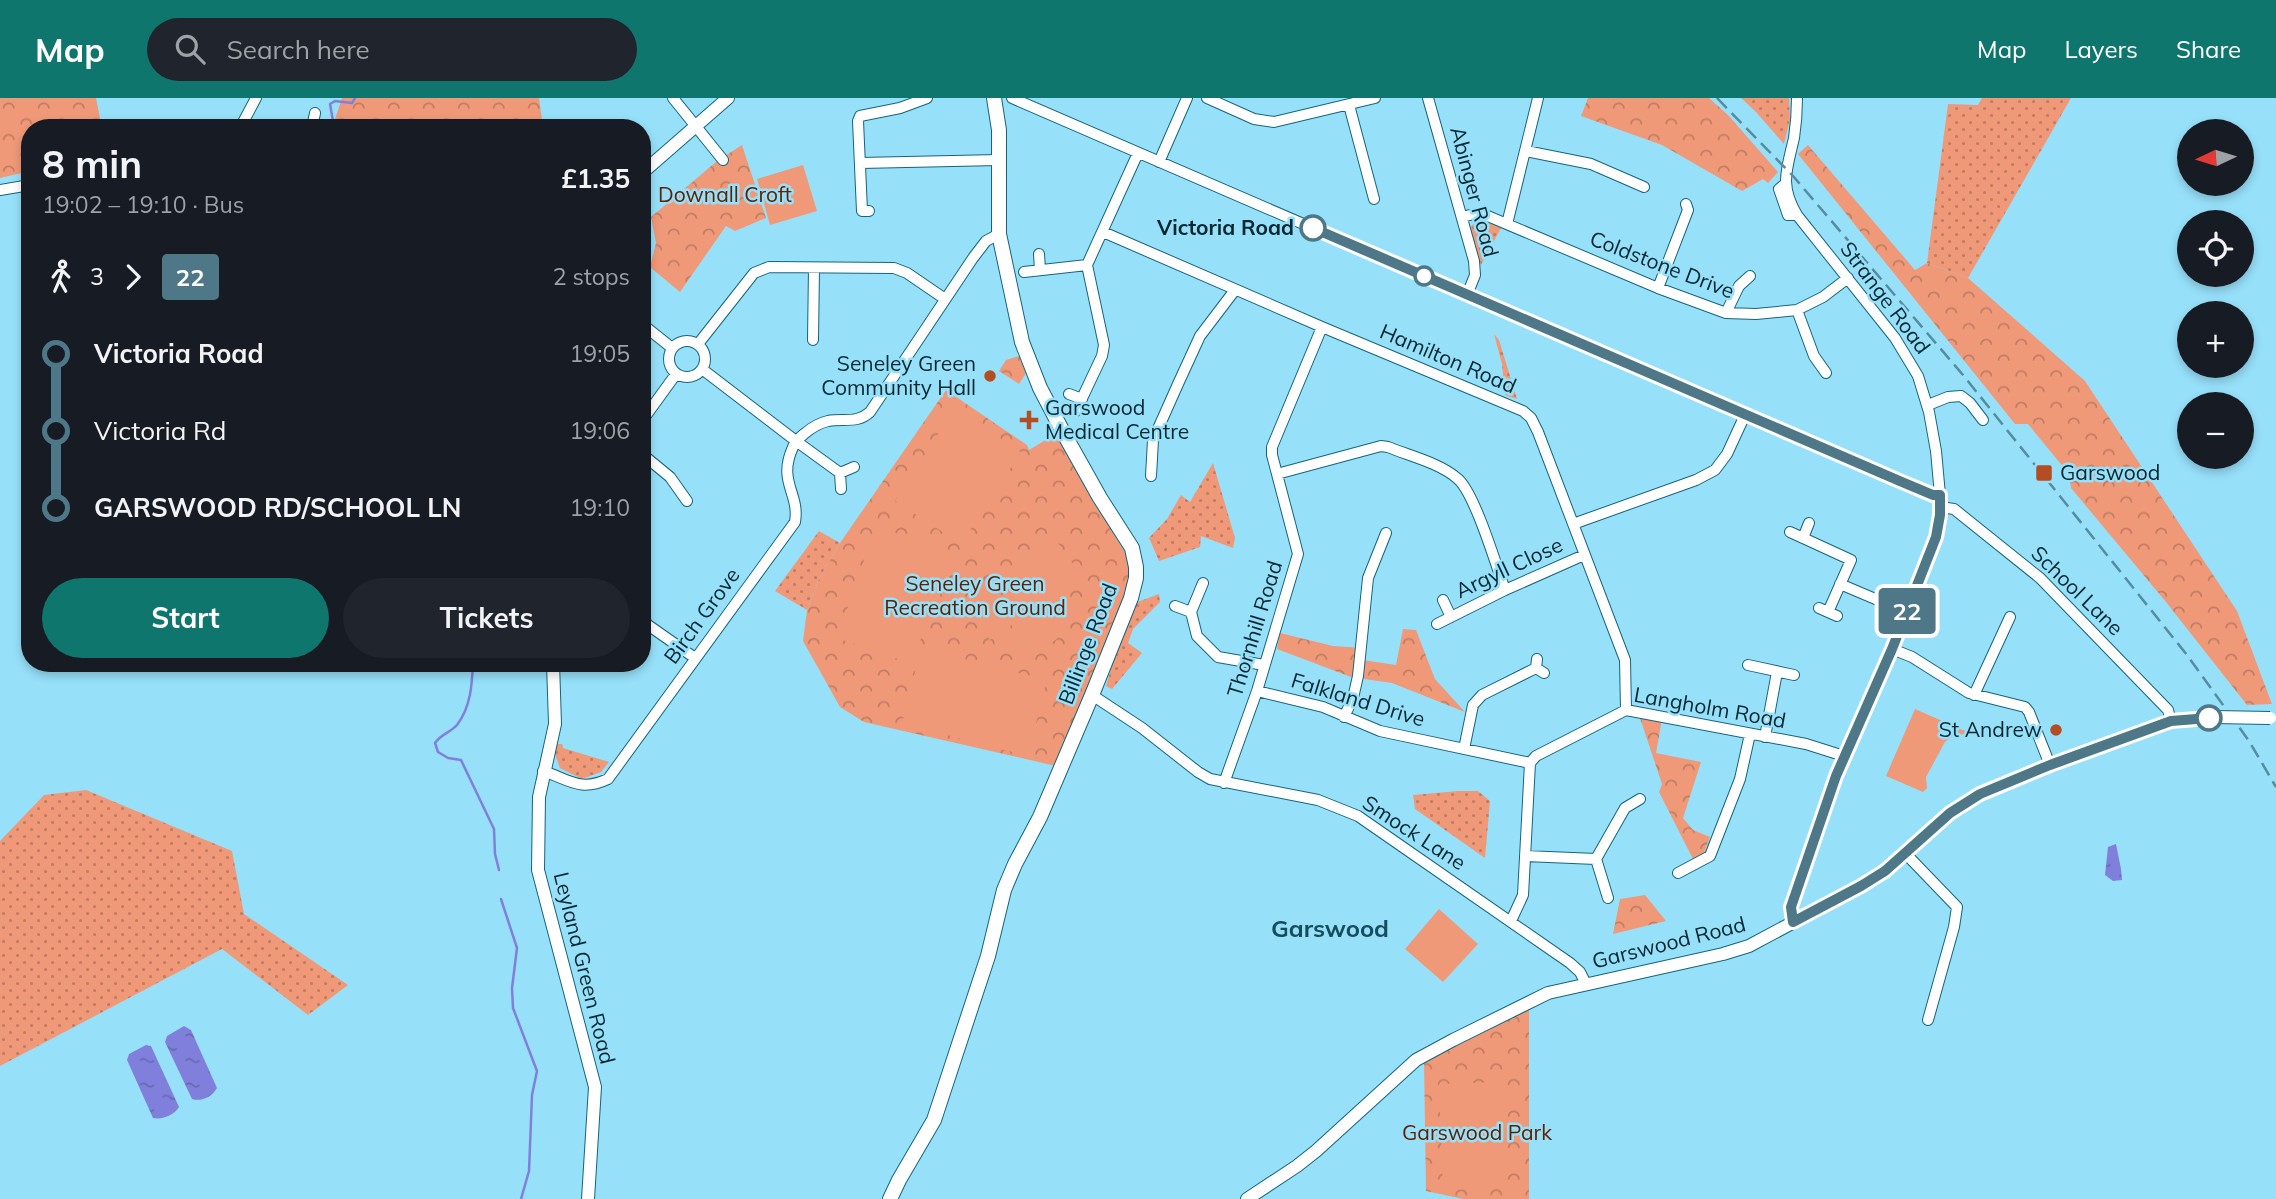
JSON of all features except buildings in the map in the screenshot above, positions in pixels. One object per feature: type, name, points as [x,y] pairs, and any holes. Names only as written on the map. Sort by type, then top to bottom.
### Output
[{"type":"main road","name":"Billinge Road","points":[[890,1199],[934,1120],[988,956],[1004,890],[1046,805],[1131,598],[1136,578],[1135,556],[1125,534],[1100,498],[1063,432],[1030,365],[1016,319],[999,234],[998,120],[994,98]]},
{"type":"street","points":[[245,119],[256,98]]},
{"type":"street","points":[[673,98],[723,160]]},
{"type":"street","points":[[651,165],[728,98]]},
{"type":"street","points":[[869,211],[862,211],[858,121],[860,116],[916,104],[927,98]]},
{"type":"street","points":[[1012,98],[1933,495],[1940,501]]},
{"type":"street","points":[[1159,162],[1187,98]]},
{"type":"street","points":[[1207,98],[1254,119],[1274,122],[1375,98]]},
{"type":"street","name":"Abinger Road","points":[[1428,98],[1475,271],[1467,295]]},
{"type":"street","points":[[1507,224],[1538,98]]},
{"type":"street","name":"Strange Road","points":[[1793,922],[1791,907],[1827,801],[1936,537],[1940,501],[1936,451],[1928,408],[1918,376],[1908,357],[1791,204],[1785,184],[1794,136],[1797,98]]},
{"type":"street","points":[[1349,105],[1368,193]]},
{"type":"street","points":[[314,119],[315,113]]},
{"type":"street","points":[[1526,151],[1591,164],[1637,187]]},
{"type":"street","points":[[1076,411],[1102,356],[1104,345],[1087,265],[1138,153]]},
{"type":"street","points":[[860,163],[999,160]]},
{"type":"street","points":[[0,190],[21,186]]},
{"type":"street","points":[[1658,288],[1689,208]]},
{"type":"street","name":"Coldstone Drive","points":[[1462,217],[1483,214],[1658,288],[1726,313],[1756,314],[1797,310],[1823,297],[1848,278]]},
{"type":"street","name":"Hamilton Road","points":[[1103,232],[1523,411],[1531,418],[1625,660],[1626,709]]},
{"type":"street","points":[[796,442],[820,424],[865,417],[986,241],[999,234]]},
{"type":"street","points":[[1038,254],[1040,270]]},
{"type":"street","points":[[1024,272],[1087,265]]},
{"type":"street","points":[[698,344],[754,273],[769,267],[894,268],[907,273],[945,299]]},
{"type":"street","points":[[813,340],[814,268]]},
{"type":"street","points":[[1726,313],[1732,296],[1745,277]]},
{"type":"street","points":[[1138,464],[1152,470],[1153,440],[1200,336],[1235,290]]},
{"type":"street","points":[[1797,310],[1813,362],[1826,373]]},
{"type":"street","name":"Thornhill Road","points":[[1224,783],[1257,691],[1298,554],[1276,474],[1272,447],[1322,327]]},
{"type":"street","points":[[651,331],[673,348]]},
{"type":"street","points":[[687,340],[698,344],[705,353],[702,369],[688,377],[676,374],[669,359],[673,348],[687,340]]},
{"type":"street","points":[[702,369],[840,473]]},
{"type":"street","points":[[651,409],[676,374]]},
{"type":"street","points":[[1069,394],[1082,399]]},
{"type":"street","points":[[1928,408],[1948,397],[1961,396],[1980,417],[1967,421]]},
{"type":"street","points":[[1573,524],[1696,480],[1716,470],[1727,454],[1745,415]]},
{"type":"street","name":"Birch Grove","points":[[543,771],[581,786],[591,786],[608,779],[795,522],[795,505],[787,476],[790,453],[796,442]]},
{"type":"street","points":[[1276,474],[1381,446],[1447,472],[1460,481],[1469,495],[1505,590]]},
{"type":"street","points":[[651,461],[670,477],[687,501]]},
{"type":"street","points":[[840,473],[854,467]]},
{"type":"street","points":[[840,473],[841,489]]},
{"type":"street","name":"School Lane","points":[[1940,501],[1954,509],[2040,578],[2168,710],[2171,721]]},
{"type":"street","points":[[1803,538],[1810,523]]},
{"type":"street","points":[[1790,532],[1851,560],[1828,612]]},
{"type":"street","points":[[1344,717],[1353,698],[1358,676],[1368,578],[1386,533]]},
{"type":"street","name":"Argyll Close","points":[[1437,624],[1584,555]]},
{"type":"street","points":[[1203,583],[1191,612],[1197,636],[1218,657],[1264,665]]},
{"type":"street","points":[[1840,584],[1906,612]]},
{"type":"street","name":"Argyll Close","points":[[1443,600],[1451,617]]},
{"type":"street","points":[[1175,606],[1191,612]]},
{"type":"street","points":[[1974,695],[2010,617]]},
{"type":"street","points":[[651,627],[695,658]]},
{"type":"street","points":[[2003,632],[2015,637]]},
{"type":"street","points":[[1892,649],[1912,657],[1974,695],[2025,707],[2050,765]]},
{"type":"street","points":[[1748,665],[1794,675]]},
{"type":"street","points":[[1464,749],[1473,705],[1482,695],[1539,666]]},
{"type":"street","name":"Leyland Green Road","points":[[553,672],[555,724],[539,797],[538,870],[595,1087],[588,1199]]},
{"type":"street","points":[[1765,737],[1777,672]]},
{"type":"street","name":"Falkland Drive","points":[[1257,691],[1324,707],[1380,732],[1531,763]]},
{"type":"street","name":"Smock Lane","points":[[1092,695],[1142,728],[1198,772],[1224,783],[1318,800],[1358,816],[1570,963],[1580,972],[1586,984]]},
{"type":"street","name":"Langholm Road","points":[[1531,763],[1536,756],[1626,709],[1806,744],[1844,756]]},
{"type":"street","name":"Garswood Road","points":[[1247,1199],[1306,1159],[1416,1060],[1548,993],[1749,946],[1885,871],[1965,802],[2050,765],[2171,721],[2214,717],[2273,718]]},
{"type":"street","points":[[1710,856],[1740,779],[1750,734]]},
{"type":"street","points":[[1511,920],[1523,895],[1531,763]]},
{"type":"street","points":[[1617,798],[1625,808]]},
{"type":"street","points":[[1607,898],[1596,859],[1625,808],[1640,799]]},
{"type":"street","points":[[1678,873],[1723,849]]},
{"type":"street","points":[[1905,853],[1957,907],[1928,1020]]},
{"type":"street","points":[[1525,856],[1596,859]]},
{"type":"green space","points":[[0,98],[96,98],[100,119],[21,119],[21,173],[0,178]]},
{"type":"green space","points":[[342,98],[539,98],[542,119],[335,119]]},
{"type":"green space","points":[[1588,98],[1709,98],[1728,115],[1778,172],[1768,183],[1763,179],[1742,191],[1662,145],[1581,116]]},
{"type":"green space","points":[[1741,98],[1789,98],[1790,119],[1784,144],[1756,112]]},
{"type":"green space","points":[[1982,98],[2071,98],[1968,278],[1927,263],[1948,104],[1978,105]]},
{"type":"green space","name":"Downall Croft","points":[[742,145],[766,218],[735,231],[726,226],[680,292],[651,268],[656,243],[651,217],[717,161]]},
{"type":"green space","points":[[1808,145],[1915,270],[1927,263],[1968,278],[2085,381],[2237,611],[2272,704],[2247,705],[2071,488],[2069,474],[2028,424],[2015,424],[1798,154]]},
{"type":"green space","points":[[803,165],[817,211],[770,225],[757,179]]},
{"type":"green space","points":[[1485,221],[1501,228],[1481,265],[1470,227]]},
{"type":"green space","points":[[1494,334],[1499,340],[1517,399],[1505,395],[1502,364]]},
{"type":"green space","points":[[1019,356],[1026,373],[1019,384],[999,371],[1006,360]]},
{"type":"green space","name":"Seneley Green Recreation Ground","points":[[946,390],[1027,445],[1029,450],[1057,433],[1130,564],[1129,589],[1056,766],[864,722],[840,707],[803,641],[807,610],[819,579],[840,543]]},
{"type":"green space","points":[[955,408],[1021,452],[961,544],[895,501]]},
{"type":"green space","points":[[1213,463],[1235,538],[1233,548],[1201,536],[1200,547],[1159,561],[1149,538],[1167,519],[1181,495],[1190,502]]},
{"type":"green space","points":[[876,526],[951,553],[912,664],[837,638]]},
{"type":"green space","points":[[819,531],[840,543],[819,579],[807,610],[775,591]]},
{"type":"green space","points":[[1053,536],[1081,575],[1024,616],[996,577]]},
{"type":"green space","points":[[992,582],[1019,620],[990,640],[964,602]]},
{"type":"green space","points":[[1159,594],[1160,602],[1133,629],[1128,643],[1142,653],[1112,689],[1106,686],[1120,639],[1135,603]]},
{"type":"green space","points":[[1044,618],[1057,639],[1022,660],[1010,639]]},
{"type":"green space","points":[[1403,629],[1416,630],[1435,679],[1465,712],[1392,683],[1351,677],[1277,649],[1280,633],[1333,646],[1364,648],[1363,660],[1396,665]]},
{"type":"green space","points":[[921,648],[1047,680],[1028,756],[902,723]]},
{"type":"green space","points":[[1915,709],[1972,734],[1954,735],[1945,742],[1926,777],[1927,788],[1923,792],[1886,776]]},
{"type":"green space","points":[[1640,718],[1662,719],[1656,753],[1701,762],[1683,818],[1693,830],[1710,837],[1704,853],[1694,861],[1659,792],[1662,784]]},
{"type":"green space","points":[[554,744],[562,744],[563,748],[609,762],[601,772],[582,779],[560,768],[553,749]]},
{"type":"green space","points":[[86,790],[232,851],[244,914],[348,985],[308,1015],[222,949],[0,1066],[0,841],[44,795]]},
{"type":"green space","points":[[1478,791],[1490,801],[1485,858],[1415,809],[1413,795]]},
{"type":"green space","points":[[1645,895],[1666,921],[1613,934],[1620,899]]},
{"type":"green space","points":[[1439,909],[1478,944],[1443,982],[1405,949]]},
{"type":"green space","name":"Garswood Park","points":[[1529,1004],[1529,1199],[1463,1199],[1426,1191],[1424,1063]]},
{"type":"green space","points":[[1504,1082],[1508,1188],[1443,1190],[1439,1084]]},
{"type":"water","points":[[2116,844],[2122,880],[2113,881],[2105,875],[2108,847]]},
{"type":"water","points":[[184,1026],[191,1030],[217,1088],[203,1099],[192,1099],[165,1042],[167,1036]]},
{"type":"water","points":[[146,1045],[151,1046],[179,1107],[164,1118],[153,1118],[127,1060],[129,1054]]},
{"type":"waterway","points":[[333,119],[330,104],[335,101],[352,103],[355,98]]},
{"type":"waterway","points":[[472,672],[468,703],[462,718],[435,743],[438,752],[448,758],[461,760],[494,829],[499,870]]},
{"type":"waterway","points":[[501,899],[517,948],[512,988],[513,1008],[537,1071],[532,1095],[529,1171],[521,1199]]},
{"type":"railway","points":[[1717,98],[1793,176],[1963,375],[2187,655],[2249,741],[2276,787]]},
{"type":"bus line","name":"22","points":[[1313,228],[1902,482],[1933,495],[1940,495],[1936,537],[1892,649],[1836,776],[1791,907],[1793,922],[1885,871],[1950,813],[1980,794],[2171,721],[2209,718]]},
{"type":"place","name":"Victoria Road","points":[[1313,228]]},
{"type":"place","name":"Seneley Green Community Hall","points":[[990,376]]},
{"type":"place","name":"Garswood Medical Centre","points":[[1029,420]]},
{"type":"place","name":"Garswood","points":[[2044,473]]},
{"type":"place","name":"St Andrew","points":[[2056,730]]},
{"type":"district","name":"Garswood","points":[[1330,929]]}]
